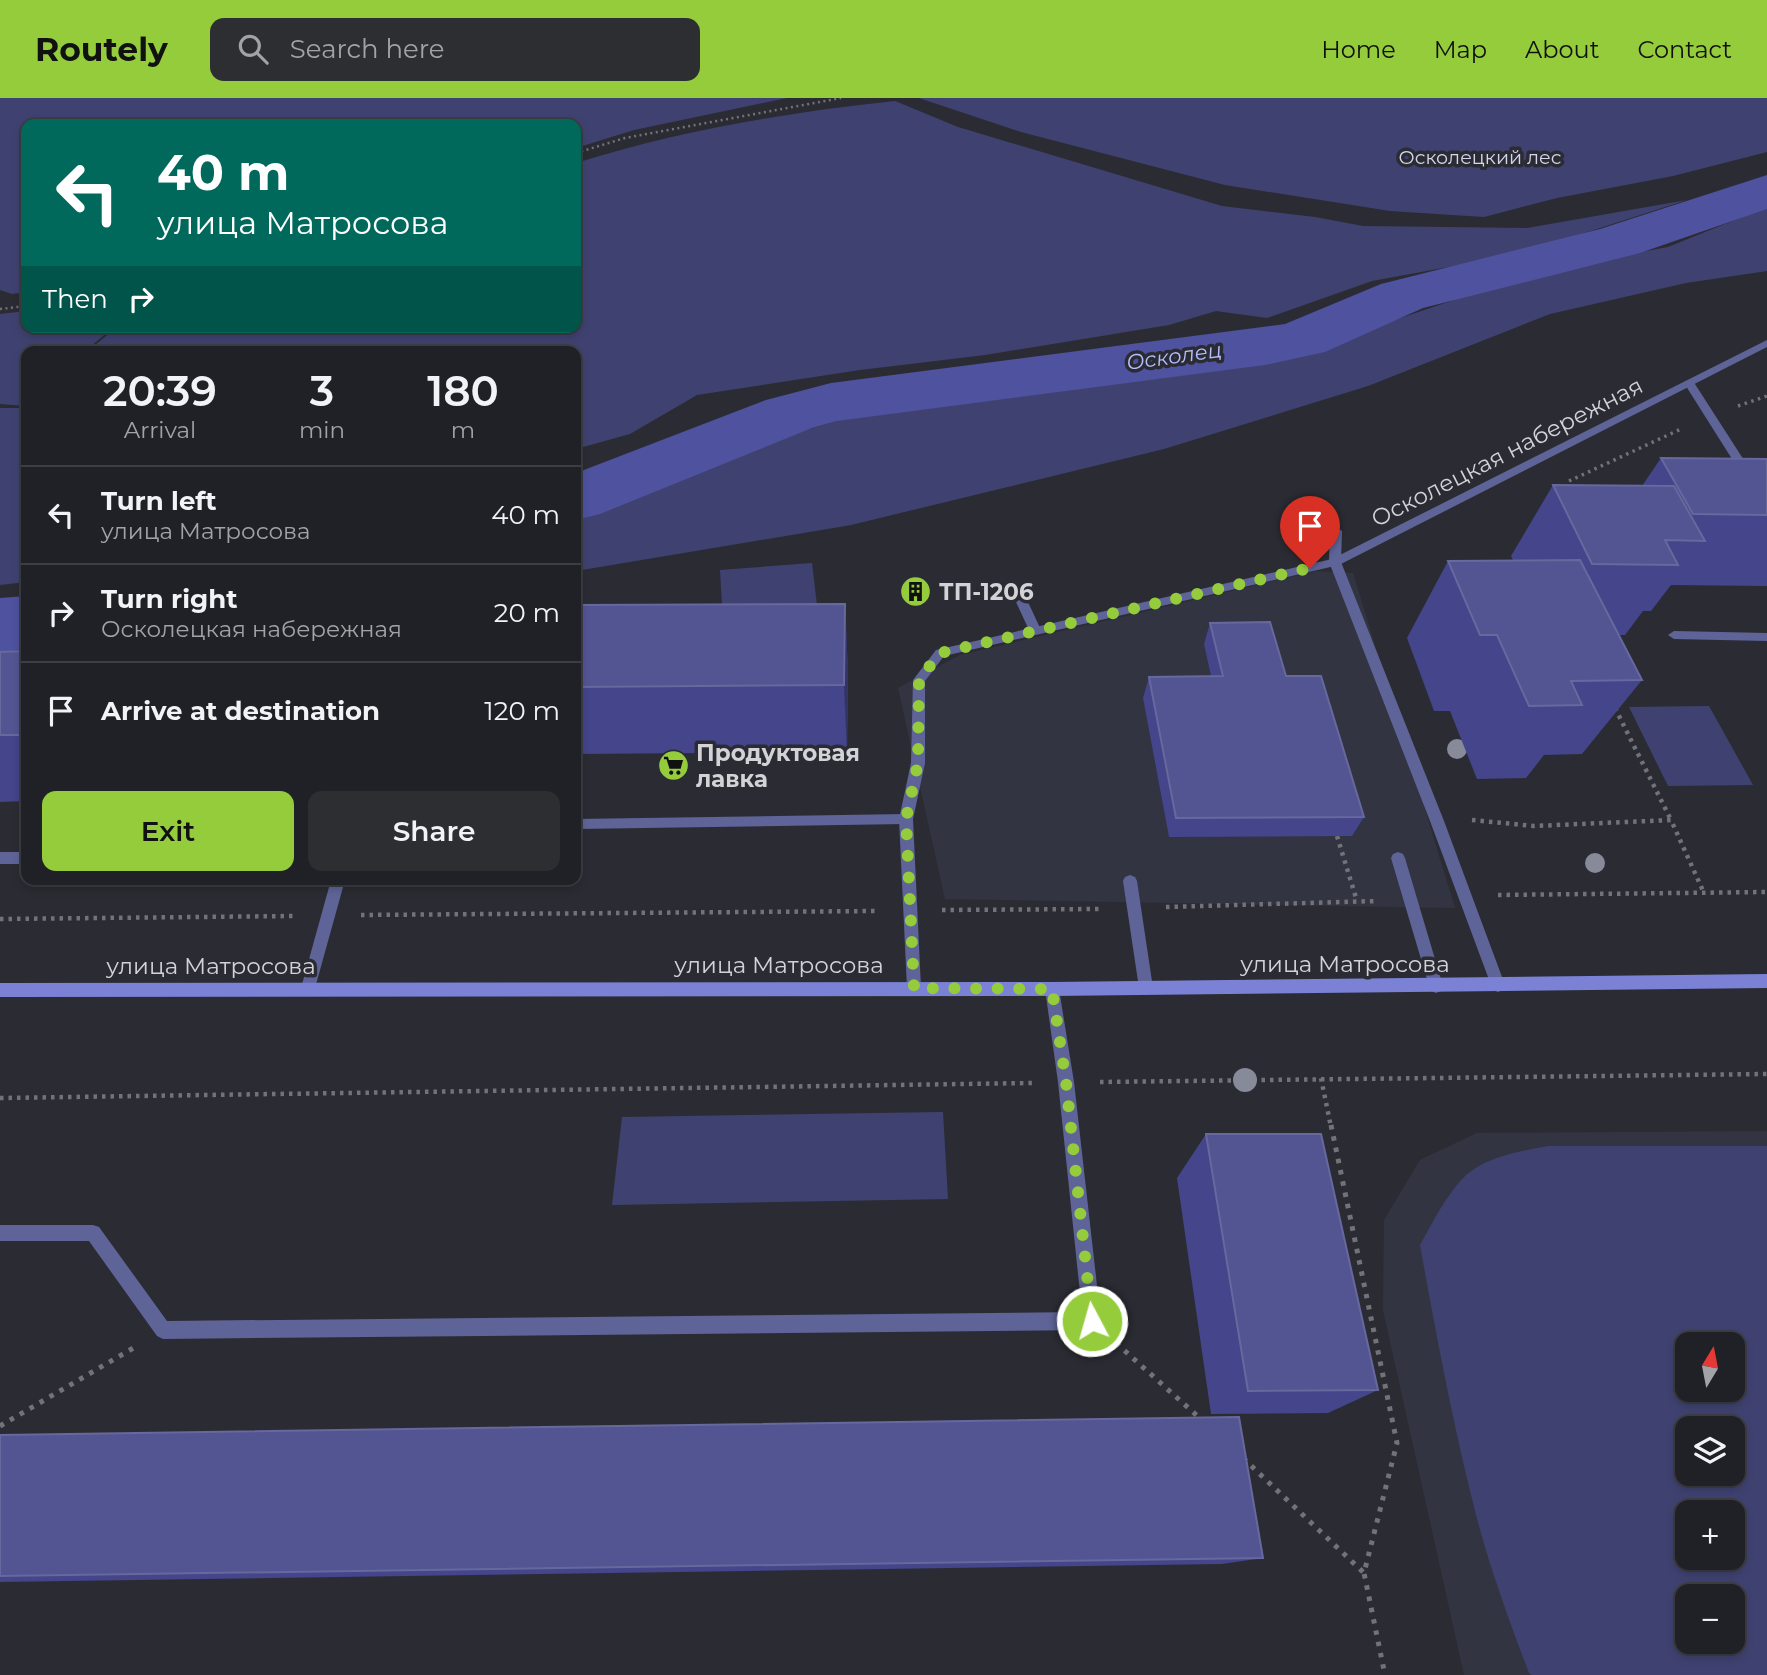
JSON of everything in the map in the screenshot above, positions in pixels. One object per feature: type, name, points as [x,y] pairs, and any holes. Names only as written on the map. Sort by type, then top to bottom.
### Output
[{"type":"main road","name":"улица Матросова","points":[[0,990],[1052,989],[1767,981]]},
{"type":"street","name":"Осколецкая набережная","points":[[914,988],[906,819],[918,763],[919,680],[940,653],[1335,562],[1767,343]]},
{"type":"street","points":[[1689,383],[1767,505]]},
{"type":"street","points":[[1754,512],[1767,511]]},
{"type":"street","points":[[1336,531],[1335,562],[1498,985]]},
{"type":"street","points":[[1022,602],[1035,630]]},
{"type":"street","points":[[1674,635],[1767,636]]},
{"type":"street","points":[[581,824],[906,819]]},
{"type":"street","points":[[0,858],[21,858]]},
{"type":"street","points":[[1398,858],[1436,986]]},
{"type":"street","points":[[1130,881],[1146,988]]},
{"type":"street","points":[[308,988],[337,885]]},
{"type":"street","points":[[0,1233],[93,1233],[163,1330],[1092,1321],[1066,1082],[1052,989]]},
{"type":"path","points":[[581,151],[625,138],[841,98]]},
{"type":"path","points":[[0,309],[21,307]]},
{"type":"path","points":[[1615,707],[1704,893]]},
{"type":"path","points":[[1437,821],[1479,820],[1534,826],[1671,820]]},
{"type":"path","points":[[1337,836],[1357,901]]},
{"type":"path","points":[[1463,896],[1767,892]]},
{"type":"path","points":[[0,919],[1134,908],[1410,900]]},
{"type":"path","points":[[0,1098],[1767,1074]]},
{"type":"path","points":[[1321,1078],[1397,1443],[1364,1573],[1385,1675]]},
{"type":"path","points":[[1092,1321],[1207,1425]]},
{"type":"path","points":[[0,1426],[163,1330]]},
{"type":"path","points":[[1237,1453],[1364,1573]]},
{"type":"shaded area","points":[[1316,571],[1353,573],[1455,908],[945,899],[898,688],[960,655]]},
{"type":"shaded area","points":[[1767,1131],[1767,1675],[1464,1675],[1383,1310],[1384,1220],[1420,1160],[1477,1133]]},
{"type":"green space","points":[[0,98],[787,98],[634,130],[581,146],[581,119],[21,119],[21,293],[12,294],[0,290]]},
{"type":"green space","name":"Осколецкий лес","points":[[919,98],[1767,98],[1767,152],[1673,176],[1557,198],[1484,217],[1390,211],[1225,185],[1021,132]]},
{"type":"green space","points":[[895,101],[958,127],[1222,206],[1315,217],[1363,226],[1527,228],[1687,200],[1519,254],[1372,281],[1267,318],[1216,311],[1169,325],[985,355],[860,370],[697,395],[630,434],[581,448],[581,346],[95,345],[110,333],[581,333],[581,162],[693,132],[815,111]]},
{"type":"green space","points":[[1767,207],[1767,271],[1686,283],[1550,314],[1368,386],[1164,449],[851,525],[581,570],[581,514],[605,508],[752,446],[867,412],[1108,384],[1276,360],[1543,270],[1668,247]]},
{"type":"green space","points":[[21,312],[21,333],[107,333],[91,346],[21,346],[21,406],[0,404],[0,314]]},
{"type":"green space","points":[[0,408],[21,408],[21,583],[0,585]]},
{"type":"green space","points":[[812,563],[818,614],[723,622],[720,570]]},
{"type":"green space","points":[[1709,706],[1753,785],[1668,786],[1629,707]]},
{"type":"green space","points":[[943,1112],[948,1199],[612,1205],[622,1117]]},
{"type":"green space","points":[[1548,1146],[1767,1146],[1767,1675],[1529,1673],[1493,1572],[1475,1511],[1445,1379],[1420,1245],[1444,1204],[1466,1175],[1491,1160]]},
{"type":"building","points":[[1661,458],[1767,459],[1767,515],[1693,514]]},
{"type":"building","points":[[1553,485],[1674,486],[1705,541],[1665,540],[1678,565],[1592,564]]},
{"type":"building","points":[[1580,560],[1642,680],[1571,681],[1582,705],[1529,706],[1497,635],[1480,635],[1448,561]]},
{"type":"building","points":[[845,604],[844,685],[581,687],[581,605]]},
{"type":"building","points":[[1270,622],[1286,676],[1321,676],[1364,817],[1176,818],[1149,677],[1223,676],[1210,623]]},
{"type":"building","points":[[21,651],[21,735],[0,735],[0,652]]},
{"type":"building","points":[[1206,1134],[1321,1134],[1378,1390],[1248,1391]]},
{"type":"building","points":[[1239,1417],[1263,1558],[0,1576],[0,1435]]},
{"type":"waterway","name":"Осколец","points":[[581,496],[789,414],[831,402],[1265,347],[1303,339],[1402,296],[1620,241],[1767,191]]},
{"type":"waterway","name":"Осколец","points":[[0,625],[21,623]]},
{"type":"place","name":"ТП-1206","points":[[916,592]]},
{"type":"place","name":"Продуктовая лавка","points":[[673,766]]},
{"type":"route","points":[[1092,1321],[1066,1082],[1052,989],[914,988],[906,819],[918,763],[919,680],[940,653],[1310,568]]}]
